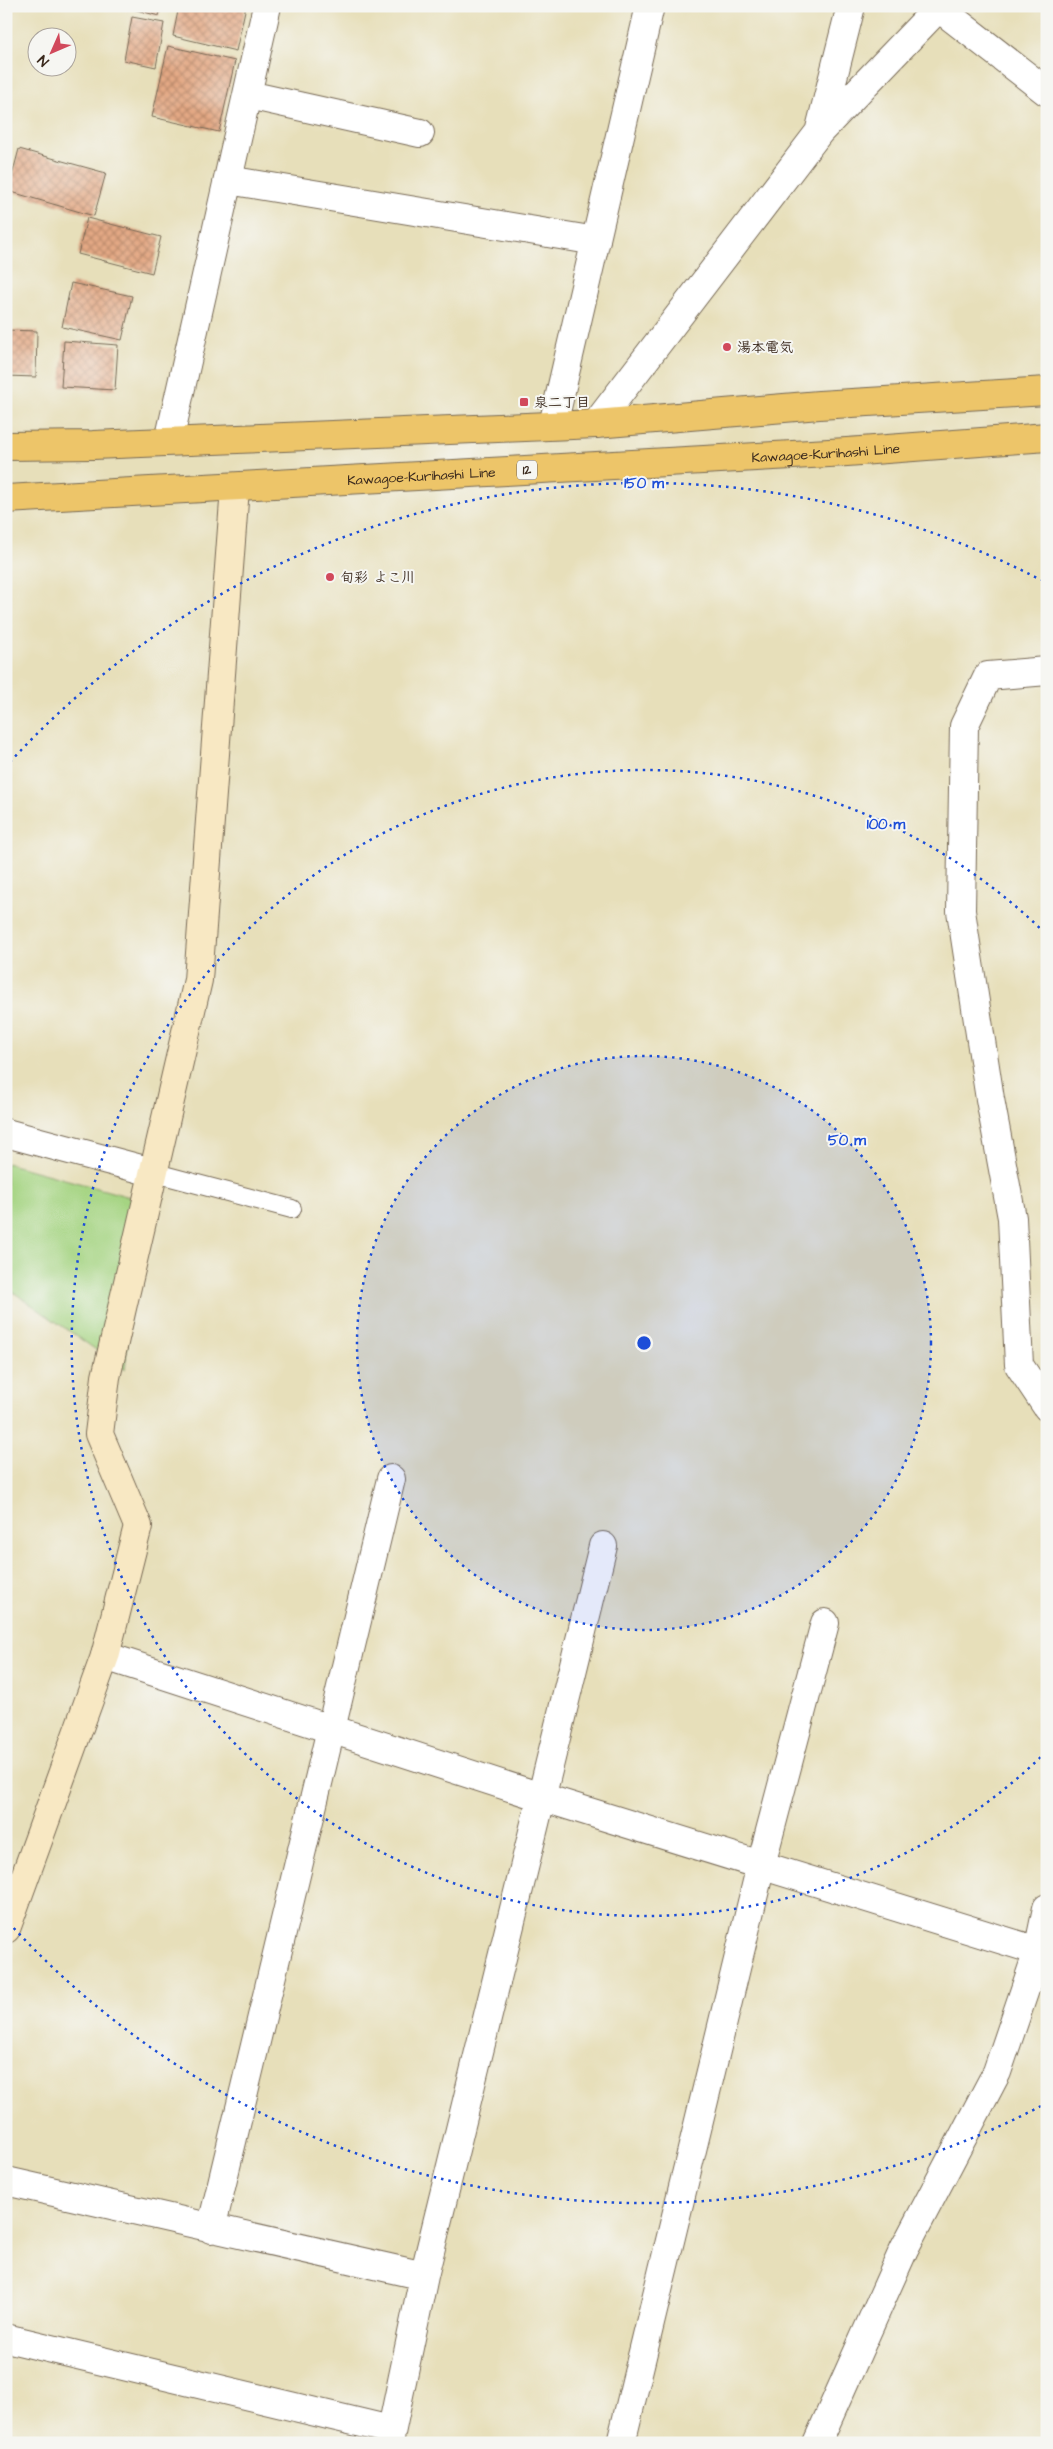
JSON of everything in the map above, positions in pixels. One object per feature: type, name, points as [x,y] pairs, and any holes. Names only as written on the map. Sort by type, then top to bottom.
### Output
[{"type":"main road","points":[[6,446],[596,424],[819,405],[1047,391]]},
{"type":"main road","name":"Kawagoe-Kurihashi Line","points":[[6,499],[235,488],[837,452],[1047,437]]},
{"type":"street","points":[[169,441],[267,6]]},
{"type":"street","points":[[554,425],[650,6]]},
{"type":"street","points":[[820,131],[851,6]]},
{"type":"street","points":[[596,424],[820,131],[939,7],[1047,92]]},
{"type":"street","points":[[248,95],[420,133]]},
{"type":"street","points":[[228,180],[596,240]]},
{"type":"street","points":[[6,1929],[105,1656],[138,1526],[99,1434],[106,1377],[198,980],[235,488]]},
{"type":"street","points":[[1047,671],[988,676],[964,726],[961,911],[990,1099],[1012,1218],[1019,1365],[1047,1407]]},
{"type":"street","points":[[6,1134],[152,1172]]},
{"type":"street","points":[[211,2229],[391,1479]]},
{"type":"street","points":[[6,2338],[390,2437],[424,2276],[603,1546]]},
{"type":"street","points":[[621,2443],[761,1865],[825,1624]]},
{"type":"street","points":[[105,1656],[541,1797],[1038,1951]]},
{"type":"street","points":[[817,2443],[904,2249],[997,2072],[1038,1951],[1047,1908]]},
{"type":"street","points":[[6,2181],[424,2276]]},
{"type":"lane","points":[[152,1172],[292,1209]]},
{"type":"green space","points":[[6,1163],[141,1200],[125,1370],[6,1287]]},
{"type":"building","points":[[122,6],[161,6],[159,16]]},
{"type":"building","points":[[179,6],[246,6],[236,51],[173,36]]},
{"type":"building","points":[[132,17],[164,23],[156,67],[124,60]]},
{"type":"building","points":[[168,46],[235,61],[219,132],[152,117]]},
{"type":"building","points":[[19,149],[106,173],[94,216],[8,191]]},
{"type":"building","points":[[87,218],[161,237],[152,273],[78,254]]},
{"type":"building","points":[[71,283],[132,296],[122,340],[62,327]]},
{"type":"building","points":[[6,330],[37,331],[36,377],[6,376]]},
{"type":"building","points":[[64,341],[118,345],[115,390],[61,387]]},
{"type":"place","name":"湯本電気","points":[[727,347]]},
{"type":"place","name":"泉二丁目","points":[[524,402]]},
{"type":"place","name":"旬彩 よこ川","points":[[330,577]]}]
